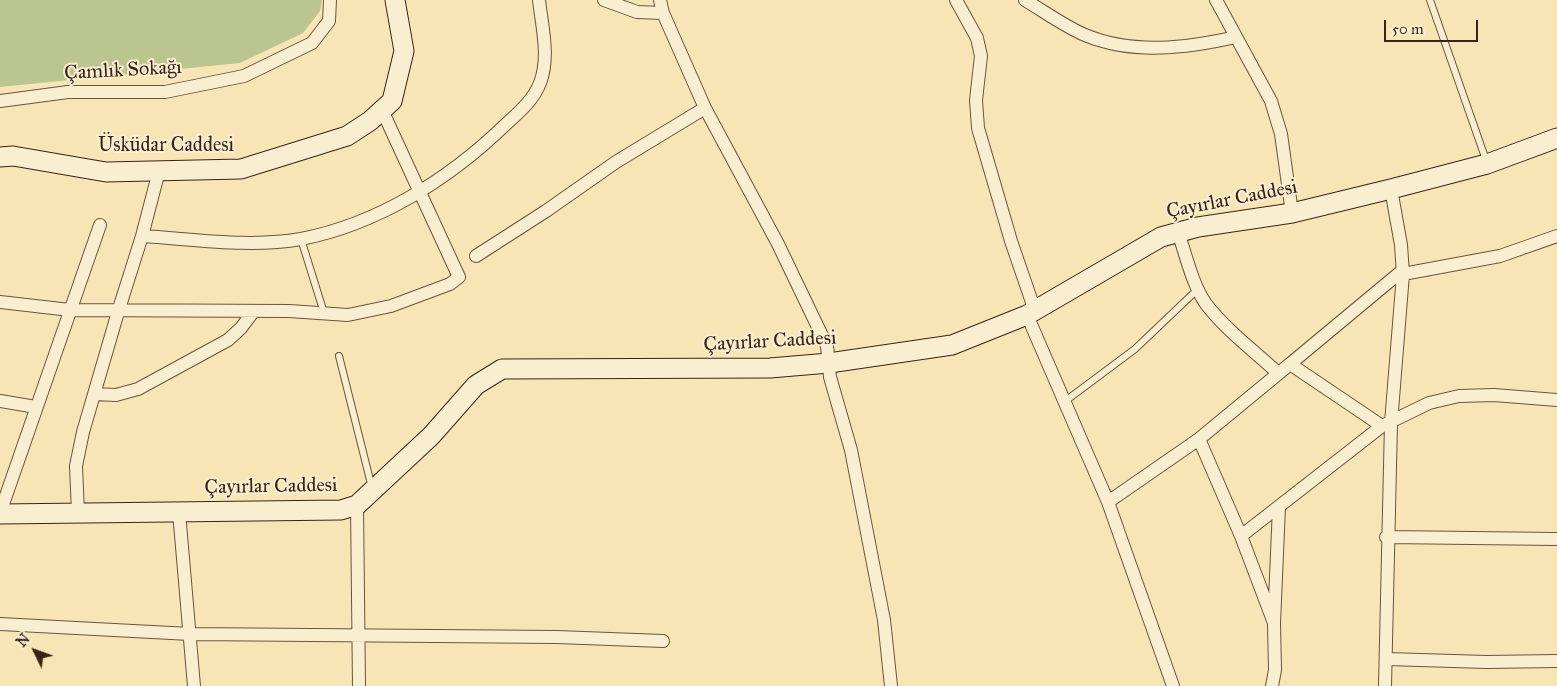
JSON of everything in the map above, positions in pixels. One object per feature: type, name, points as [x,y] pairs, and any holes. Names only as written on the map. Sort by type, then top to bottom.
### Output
[{"type":"street","name":"Çamlık Sokağı","points":[[0,101],[68,92],[165,92],[244,76],[312,43],[329,21],[330,0]]},
{"type":"street","name":"Üsküdar Caddesi","points":[[0,157],[13,156],[106,172],[241,169],[347,136],[370,121],[392,101],[404,51],[395,0]]},
{"type":"street","points":[[142,236],[250,242],[301,239],[333,231],[363,220],[441,179],[478,151],[525,106],[536,91],[543,74],[545,56],[539,0]]},
{"type":"street","points":[[604,0],[637,12],[663,13]]},
{"type":"street","points":[[660,0],[663,13],[705,108],[778,244],[827,346],[830,377],[851,450],[884,620],[891,686]]},
{"type":"street","points":[[956,0],[977,38],[981,56],[976,100],[978,128],[1031,313],[1063,403],[1108,502],[1173,686]]},
{"type":"street","points":[[1025,0],[1085,35],[1122,47],[1178,47],[1236,38]]},
{"type":"street","points":[[1216,0],[1263,84],[1276,117],[1292,213]]},
{"type":"street","points":[[476,256],[546,211],[616,162],[705,108]]},
{"type":"street","points":[[0,302],[70,310],[118,312],[253,312],[348,315],[391,306],[450,284],[459,277],[382,110]]},
{"type":"street","name":"Çayırlar Caddesi","points":[[0,514],[341,510],[358,505],[373,492],[431,436],[476,385],[502,369],[770,368],[829,363],[952,345],[1031,313],[1162,237],[1198,226],[1292,213],[1391,189],[1487,164],[1557,138]]},
{"type":"street","points":[[78,513],[76,466],[94,394],[142,236],[159,171]]},
{"type":"street","points":[[1384,686],[1386,659],[1386,424],[1403,272],[1401,245],[1391,189]]},
{"type":"street","points":[[0,514],[100,225]]},
{"type":"street","points":[[1178,232],[1198,289],[1206,303],[1228,327],[1278,373]]},
{"type":"street","points":[[1108,502],[1199,439],[1403,272],[1500,256],[1557,236]]},
{"type":"street","points":[[94,394],[116,395],[138,389],[228,340],[241,328],[253,312]]},
{"type":"street","points":[[1290,364],[1386,424]]},
{"type":"street","points":[[1241,536],[1386,424],[1429,403],[1459,396],[1494,395],[1557,400]]},
{"type":"street","points":[[0,401],[36,407]]},
{"type":"street","points":[[1199,439],[1241,536],[1274,622]]},
{"type":"street","points":[[358,505],[359,686]]},
{"type":"street","points":[[1272,686],[1275,662],[1274,622],[1278,507]]},
{"type":"street","points":[[179,512],[194,686]]},
{"type":"street","points":[[1386,537],[1557,539]]},
{"type":"street","points":[[0,624],[190,634],[663,641]]},
{"type":"street","points":[[1386,659],[1486,662],[1557,660]]},
{"type":"lane","points":[[1430,0],[1487,164]]},
{"type":"lane","points":[[301,239],[324,313]]},
{"type":"lane","points":[[1063,403],[1124,359],[1198,289]]},
{"type":"lane","points":[[339,356],[373,492]]},
{"type":"green space","points":[[0,0],[322,0],[320,11],[303,33],[240,63],[0,87]]}]
